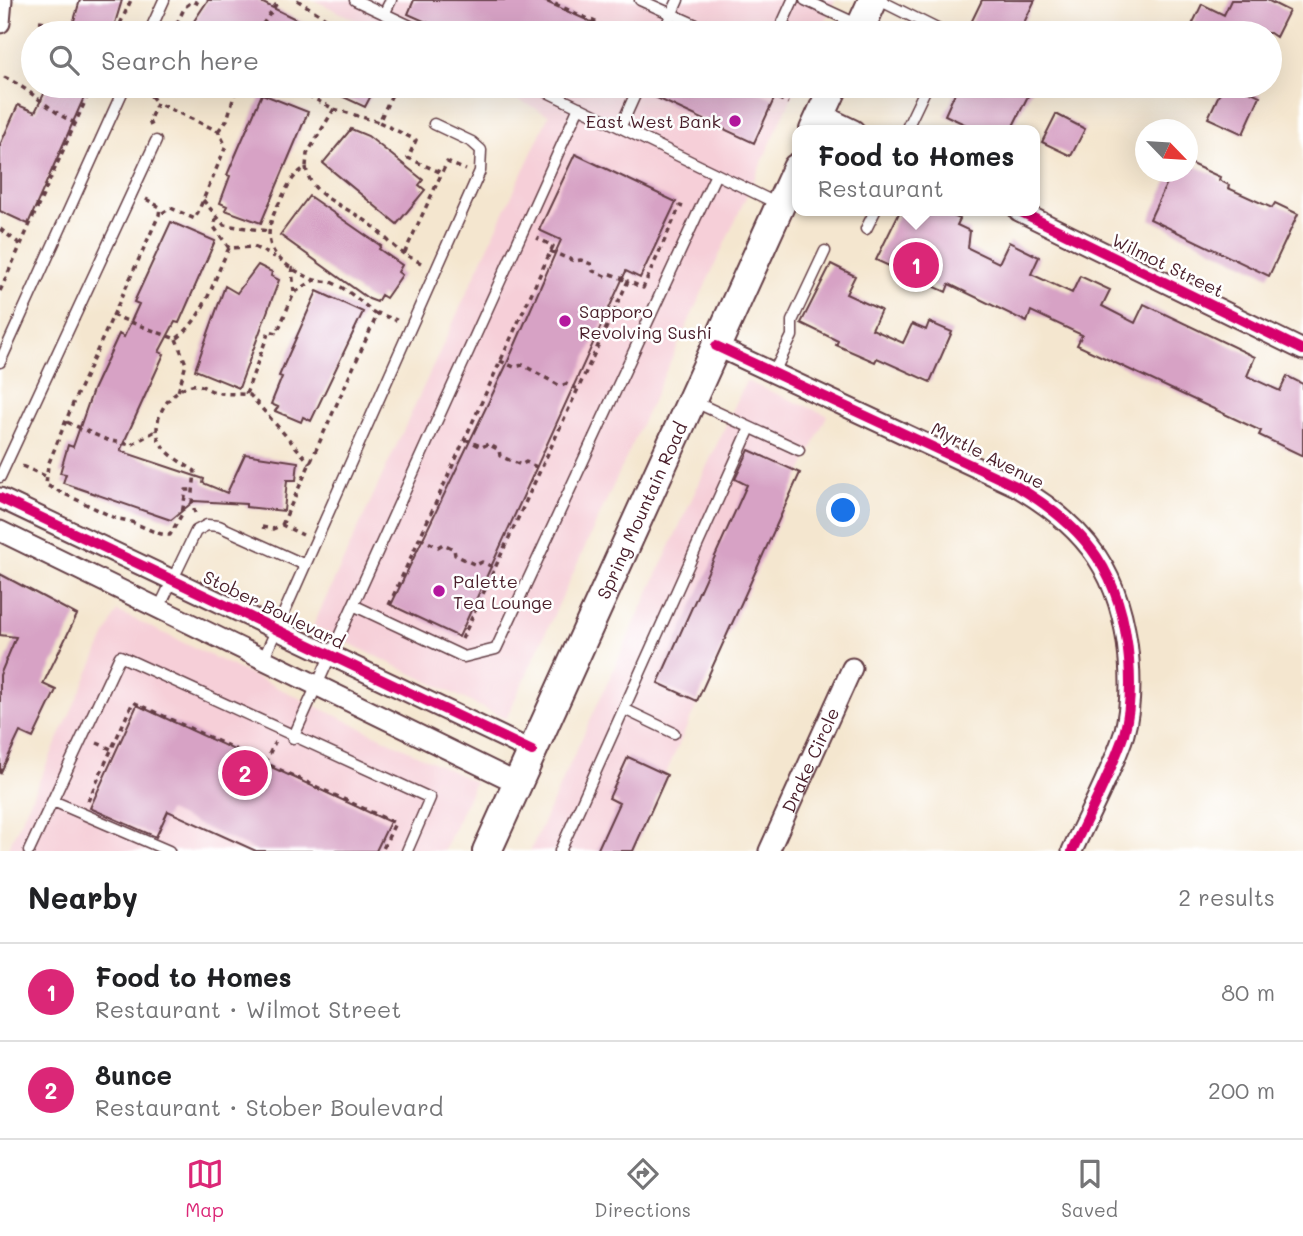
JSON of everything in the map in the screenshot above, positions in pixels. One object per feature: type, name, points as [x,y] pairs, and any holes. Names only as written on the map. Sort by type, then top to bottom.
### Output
[{"type":"main road","points":[[865,21],[876,0]]},
{"type":"main road","points":[[818,122],[829,98]]},
{"type":"main road","name":"Spring Mountain Road","points":[[486,851],[792,179]]},
{"type":"street","points":[[0,23],[2,0]]},
{"type":"street","name":"Wilmot Street","points":[[1028,216],[1303,351]]},
{"type":"street","name":"Myrtle Avenue","points":[[716,346],[1016,486],[1050,506],[1080,534],[1107,574],[1126,620],[1132,694],[1124,734],[1072,851]]},
{"type":"street","name":"Stober Boulevard","points":[[0,498],[532,751]]},
{"type":"street","points":[[0,531],[517,783]]},
{"type":"street","name":"Drake Circle","points":[[769,851],[852,668]]},
{"type":"lane","points":[[154,21],[164,0]]},
{"type":"lane","points":[[355,0],[399,21]]},
{"type":"lane","points":[[384,14],[391,0]]},
{"type":"lane","points":[[640,0],[688,21]]},
{"type":"lane","points":[[669,21],[678,0]]},
{"type":"lane","points":[[783,21],[793,0]]},
{"type":"lane","points":[[805,0],[844,21]]},
{"type":"lane","points":[[876,0],[920,21]]},
{"type":"lane","points":[[0,362],[120,98]]},
{"type":"lane","points":[[560,98],[780,205]]},
{"type":"lane","points":[[621,126],[634,98]]},
{"type":"lane","points":[[908,125],[921,98]]},
{"type":"lane","points":[[293,738],[579,107]]},
{"type":"lane","points":[[263,660],[303,564],[477,175],[481,149],[434,124]]},
{"type":"lane","points":[[0,477],[156,141]]},
{"type":"lane","points":[[353,605],[464,657],[496,649],[716,174]]},
{"type":"lane","points":[[866,229],[872,216]]},
{"type":"lane","points":[[774,372],[792,336],[792,321],[825,251]]},
{"type":"lane","points":[[691,400],[799,450]]},
{"type":"lane","points":[[560,851],[750,428]]},
{"type":"lane","points":[[159,608],[196,531],[208,525],[219,526],[303,564]]},
{"type":"lane","points":[[29,851],[120,656],[293,738],[430,798],[407,851]]},
{"type":"lane","points":[[624,709],[674,733]]},
{"type":"lane","points":[[53,801],[169,851]]},
{"type":"path","points":[[121,21],[131,0]]},
{"type":"path","points":[[265,21],[279,0]]},
{"type":"path","points":[[297,0],[330,21]]},
{"type":"path","points":[[546,0],[593,21]]},
{"type":"path","points":[[178,21],[192,1],[199,4]]},
{"type":"path","points":[[5,77],[21,84]]},
{"type":"path","points":[[33,98],[75,123]]},
{"type":"path","points":[[0,291],[86,98]]},
{"type":"path","points":[[153,98],[157,103],[218,131],[226,146],[195,219],[171,208],[159,215]]},
{"type":"path","points":[[218,131],[227,120],[233,98]]},
{"type":"path","points":[[313,98],[334,109],[379,122],[416,140],[408,158],[442,173]]},
{"type":"path","points":[[379,122],[390,98]]},
{"type":"path","points":[[777,98],[788,103]]},
{"type":"path","points":[[156,141],[149,121],[157,103]]},
{"type":"path","points":[[334,109],[307,154],[308,179],[314,188],[368,221],[404,254],[421,263],[416,274]]},
{"type":"path","points":[[404,254],[447,162],[477,175]]},
{"type":"path","points":[[276,258],[268,230],[292,176],[306,167]]},
{"type":"path","points":[[132,192],[160,207],[159,215],[112,314],[66,421],[45,477],[46,485],[117,519],[129,520],[163,535],[170,535],[176,527],[186,490],[194,490]]},
{"type":"path","points":[[203,200],[224,225],[240,229],[268,230]]},
{"type":"path","points":[[551,251],[574,261],[581,260],[591,264],[593,271],[605,276],[611,274],[643,288],[680,206],[698,214]]},
{"type":"path","points":[[216,218],[214,227],[229,248]]},
{"type":"path","points":[[0,229],[21,244]]},
{"type":"path","points":[[383,619],[553,246],[522,232]]},
{"type":"path","points":[[229,248],[254,247],[314,280],[335,284],[377,315],[395,320],[400,309]]},
{"type":"path","points":[[176,339],[188,330],[203,308],[229,248]]},
{"type":"path","points":[[246,394],[269,331],[277,333],[294,293],[292,267]]},
{"type":"path","points":[[294,293],[314,280]]},
{"type":"path","points":[[456,653],[628,281]]},
{"type":"path","points":[[112,314],[176,339],[186,364],[178,392]]},
{"type":"path","points":[[262,527],[273,529],[282,525],[377,315]]},
{"type":"path","points":[[500,361],[514,367],[523,365],[560,386],[566,384],[578,389]]},
{"type":"path","points":[[195,513],[195,471],[168,452],[160,443],[158,430],[167,402],[190,385],[200,385],[214,392],[246,394],[271,415],[310,463]]},
{"type":"path","points":[[66,421],[107,440],[131,445],[158,430]]},
{"type":"path","points":[[465,439],[482,447],[488,444],[499,450],[500,456],[521,465],[526,462],[541,469]]},
{"type":"path","points":[[17,474],[21,465],[45,477]]},
{"type":"path","points":[[282,525],[314,540]]},
{"type":"path","points":[[420,538],[438,547],[443,544],[454,549],[455,555],[476,565],[482,562],[495,568]]},
{"type":"path","points":[[85,806],[133,702],[395,823],[382,851]]},
{"type":"path","points":[[265,763],[280,732]]},
{"type":"shaded area","points":[[314,0],[835,0],[825,21],[357,21]]},
{"type":"shaded area","points":[[514,98],[791,98],[506,719],[313,626],[549,115]]},
{"type":"shaded area","points":[[746,381],[827,415],[631,851],[530,851]]},
{"type":"shaded area","points":[[117,611],[475,782],[444,851],[7,851]]},
{"type":"building","points":[[80,0],[122,0],[116,21],[74,21]]},
{"type":"building","points":[[208,0],[257,0],[300,21],[194,21]]},
{"type":"building","points":[[414,0],[542,0],[589,21],[424,21],[408,14]]},
{"type":"building","points":[[982,0],[1035,0],[1025,21],[972,21]]},
{"type":"building","points":[[1231,0],[1267,0],[1289,11],[1282,25],[1282,21],[1194,21],[1202,4],[1224,15]]},
{"type":"building","points":[[42,98],[84,98],[28,224],[0,211],[0,145],[18,105],[35,112]]},
{"type":"building","points":[[260,98],[272,98],[308,112],[261,223],[225,210],[227,206],[220,203],[230,176],[227,175]]},
{"type":"building","points":[[346,98],[370,98],[365,107]]},
{"type":"building","name":"East West Bank","points":[[657,98],[774,99],[754,143]]},
{"type":"building","points":[[953,98],[1027,98],[1014,125],[966,125],[945,115]]},
{"type":"building","points":[[1217,98],[1259,98],[1243,134],[1208,118]]},
{"type":"building","points":[[1056,114],[1085,129],[1071,156],[1042,142]]},
{"type":"building","points":[[351,129],[368,136],[423,180],[419,185],[425,190],[397,224],[323,163]]},
{"type":"building","points":[[575,154],[676,202],[640,278],[626,271],[459,637],[391,605],[505,368],[561,240],[539,230]]},
{"type":"building","points":[[1198,167],[1220,177],[1219,180],[1229,185],[1228,188],[1272,208],[1275,203],[1298,214],[1269,276],[1150,219],[1167,182],[1198,182]]},
{"type":"building","points":[[309,196],[381,246],[379,249],[402,265],[398,272],[402,275],[386,298],[381,295],[377,302],[369,299],[280,235]]},
{"type":"building","points":[[898,216],[953,216],[960,219],[957,225],[970,231],[968,248],[999,263],[1009,242],[1039,257],[1031,274],[1072,293],[1080,276],[1110,290],[1102,306],[1135,323],[1144,304],[1255,357],[1247,376],[1280,391],[1287,376],[1303,384],[1303,456],[1259,435],[1261,431],[1077,345],[1082,335],[1031,311],[1027,322],[949,284],[946,292],[876,260]]},
{"type":"building","points":[[171,222],[215,241],[179,323],[175,322],[159,352],[164,354],[120,451],[204,479],[203,483],[227,493],[245,454],[298,462],[296,480],[287,480],[284,511],[246,507],[246,504],[194,501],[171,520],[63,483],[66,474],[60,473],[68,445],[73,447],[93,390],[119,334],[124,337],[139,304],[134,302]]},
{"type":"building","points":[[831,264],[855,276],[846,294],[881,310],[872,329],[903,343],[912,324],[926,330],[929,322],[952,332],[930,382],[877,358],[875,362],[836,345],[838,341],[801,323]]},
{"type":"building","points":[[258,265],[272,272],[271,276],[279,280],[239,388],[195,370],[225,286],[237,293]]},
{"type":"building","points":[[317,291],[363,312],[311,421],[303,417],[301,422],[275,411],[278,407],[271,404],[282,377],[279,376]]},
{"type":"building","points":[[749,450],[800,473],[697,701],[658,683],[747,485],[735,479]]},
{"type":"building","points":[[0,574],[77,615],[43,684],[56,690],[33,738],[20,732],[0,774],[0,675],[16,637],[0,635]]},
{"type":"building","points":[[137,705],[390,822],[376,851],[256,851],[168,811],[156,837],[90,808]]},
{"type":"building","points":[[628,757],[667,775],[633,851],[597,851],[619,803],[609,798]]},
{"type":"cycle path","points":[[1029,216],[1303,350]]},
{"type":"cycle path","points":[[716,346],[1016,486],[1063,519],[1082,537],[1097,557],[1119,603],[1125,630],[1130,669],[1129,706],[1119,749],[1072,851]]},
{"type":"cycle path","points":[[0,498],[532,751]]},
{"type":"place","name":"East West Bank","points":[[735,121]]},
{"type":"place","name":"Food to Homes","points":[[916,265]]},
{"type":"place","name":"Sapporo Revolving Sushi","points":[[565,321]]},
{"type":"place","name":"Palette Tea Lounge","points":[[439,591]]},
{"type":"place","name":"8unce","points":[[245,773]]}]
